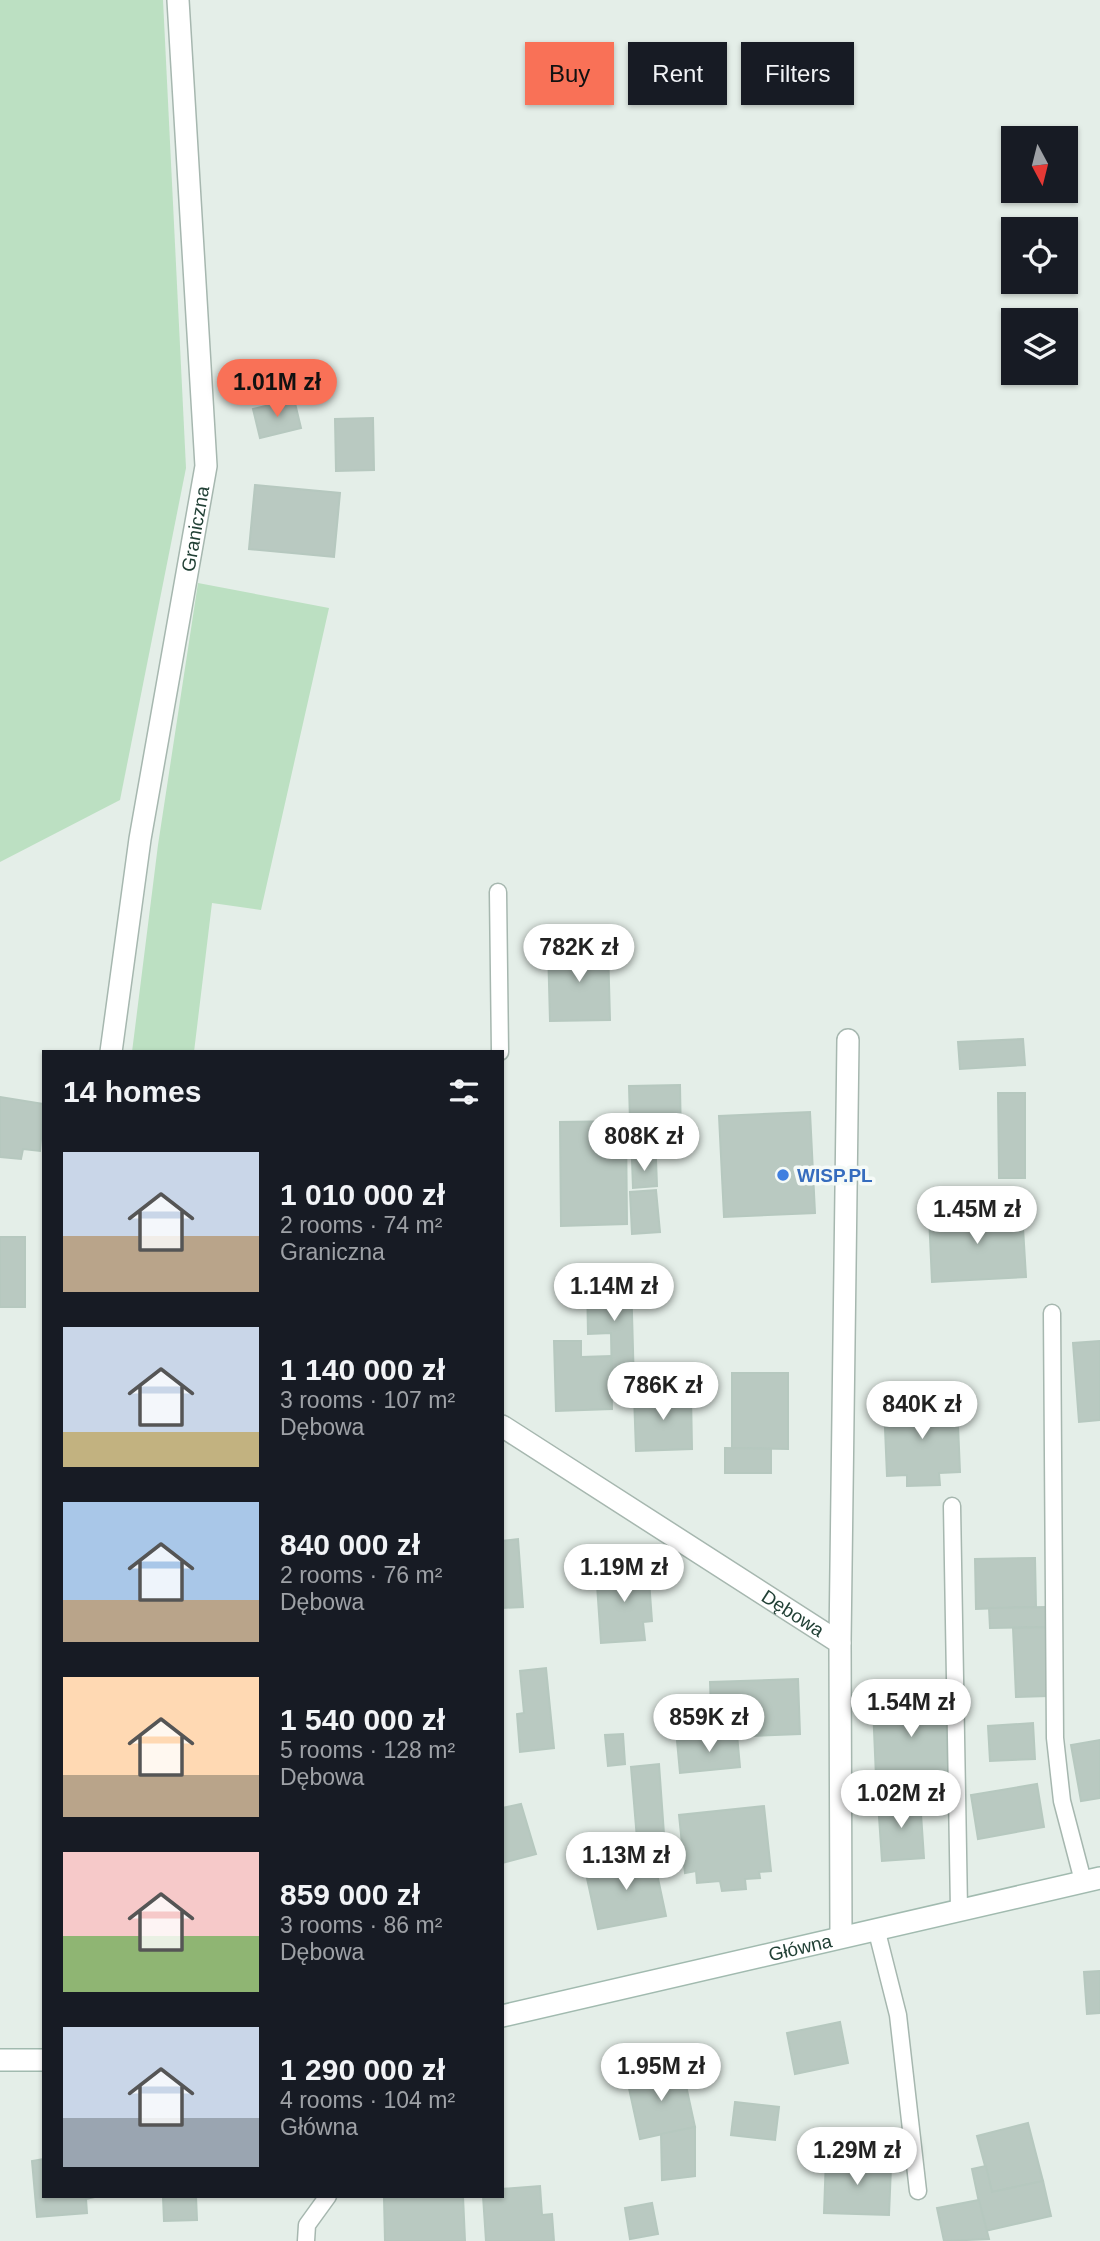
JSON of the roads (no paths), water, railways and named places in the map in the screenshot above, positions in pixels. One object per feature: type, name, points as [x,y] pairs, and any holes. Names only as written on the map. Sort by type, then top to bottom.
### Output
[{"type":"street","name":"Graniczna","points":[[111,1050],[140,839],[206,466],[178,0]]},
{"type":"street","points":[[840,1643],[848,1040]]},
{"type":"street","name":"Dębowa","points":[[504,1427],[840,1643],[841,1936]]},
{"type":"street","name":"Główna","points":[[504,2016],[674,1979],[841,1936],[1091,1880]]},
{"type":"street","points":[[0,2060],[42,2060]]},
{"type":"lane","points":[[498,892],[500,1050]]},
{"type":"lane","points":[[1052,1313],[1055,1738],[1062,1801],[1091,1880]]},
{"type":"lane","points":[[952,1506],[959,1909]]},
{"type":"lane","points":[[876,1928],[898,2015],[918,2191]]},
{"type":"lane","points":[[306,2241],[307,2225],[327,2198]]},
{"type":"place","name":"WISP.PL","points":[[783,1175]]}]
